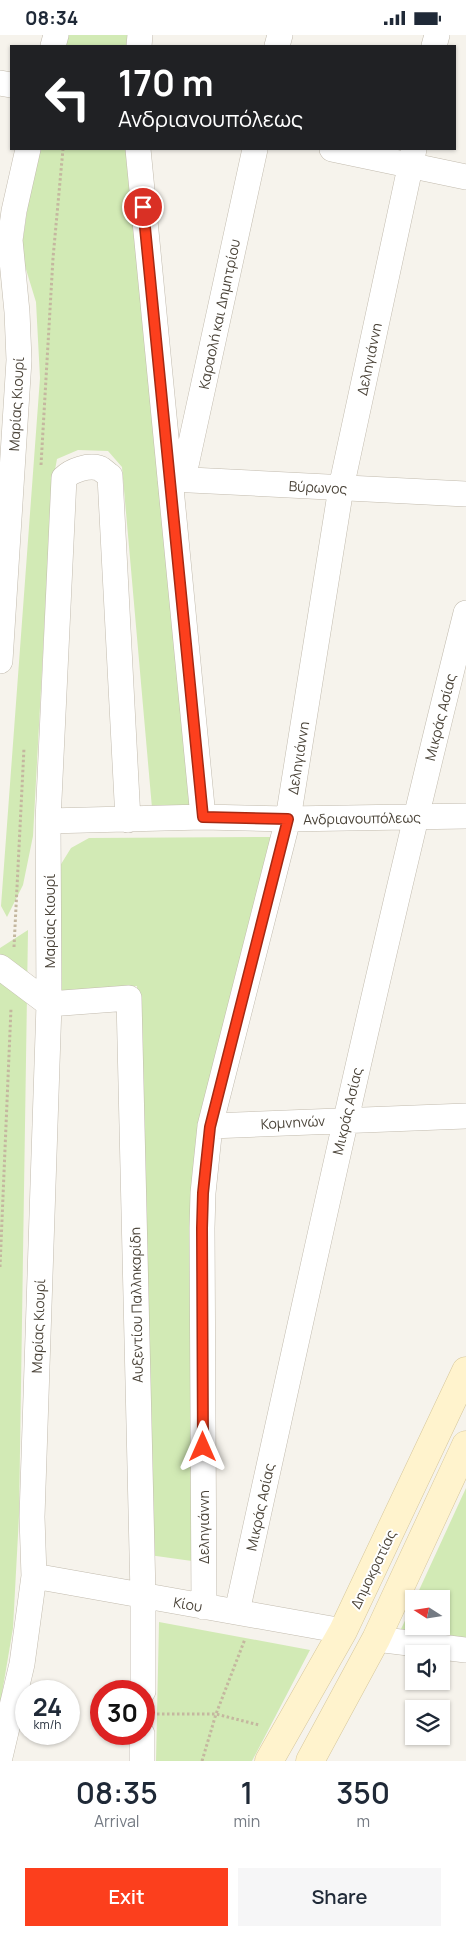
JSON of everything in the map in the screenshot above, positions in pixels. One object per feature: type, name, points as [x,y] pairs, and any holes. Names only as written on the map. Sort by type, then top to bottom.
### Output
[{"type":"main road","name":"Δημοκρατίας","points":[[269,1761],[343,1631],[466,1371]]},
{"type":"main road","points":[[318,1757],[376,1639],[466,1445]]},
{"type":"street","name":"Μαρίας Κιουρί","points":[[0,661],[4,544],[19,360],[17,312],[6,274],[12,221],[28,150]]},
{"type":"street","points":[[138,150],[176,479],[203,817]]},
{"type":"street","name":"Καραολή και Δημητρίου","points":[[176,479],[255,150]]},
{"type":"street","points":[[342,150],[412,157],[466,177]]},
{"type":"street","name":"Δεληγιάννη","points":[[204,1607],[202,1228],[203,1193],[210,1127],[288,819],[341,488],[412,157]]},
{"type":"street","name":"Μαρίας Κιουρί","points":[[0,1757],[22,1664],[34,1576],[32,1517],[49,1005],[48,821],[64,478],[70,472],[86,468],[99,468],[110,476],[128,820]]},
{"type":"street","name":"Βύρωνος","points":[[176,479],[466,495]]},
{"type":"street","name":"Μικράς Ασίας","points":[[246,1613],[345,1119],[415,817],[466,613]]},
{"type":"street","name":"Ανδριανουπόλεως","points":[[48,821],[203,817],[288,819],[466,816]]},
{"type":"street","points":[[0,967],[49,1005]]},
{"type":"street","name":"Αυξεντίου Παλληκαρίδη","points":[[49,1005],[130,998],[143,1595],[143,1680]]},
{"type":"street","name":"Κομνηνών","points":[[210,1127],[345,1119],[466,1116]]},
{"type":"street","name":"Κίου","points":[[34,1576],[343,1631]]},
{"type":"street","points":[[376,1639],[466,1650]]},
{"type":"street","points":[[142,1761],[145,1745]]},
{"type":"path","points":[[202,1761],[246,1613]]},
{"type":"path","points":[[155,1723],[216,1714],[287,1731]]},
{"type":"green space","points":[[61,35],[139,35],[137,45],[59,45]]},
{"type":"green space","points":[[36,150],[134,150],[197,809],[152,808],[122,467],[108,451],[78,450],[57,459],[52,486],[33,836],[23,885],[7,917],[1,906],[40,378],[36,302],[21,253]]},
{"type":"green space","points":[[275,837],[201,1124],[199,1562],[149,1555],[137,986],[60,996],[58,869],[71,848],[89,838]]},
{"type":"green space","points":[[28,930],[19,1516],[13,1628],[0,1705],[0,948]]},
{"type":"green space","points":[[466,1488],[466,1645],[412,1639],[408,1635],[450,1635],[450,1590],[419,1590]]},
{"type":"green space","points":[[405,1621],[405,1633],[401,1629]]},
{"type":"green space","points":[[159,1622],[310,1650],[252,1761],[156,1761]]},
{"type":"route","points":[[143,207],[203,817],[288,819],[210,1127],[203,1193],[202,1228],[203,1447]]}]
